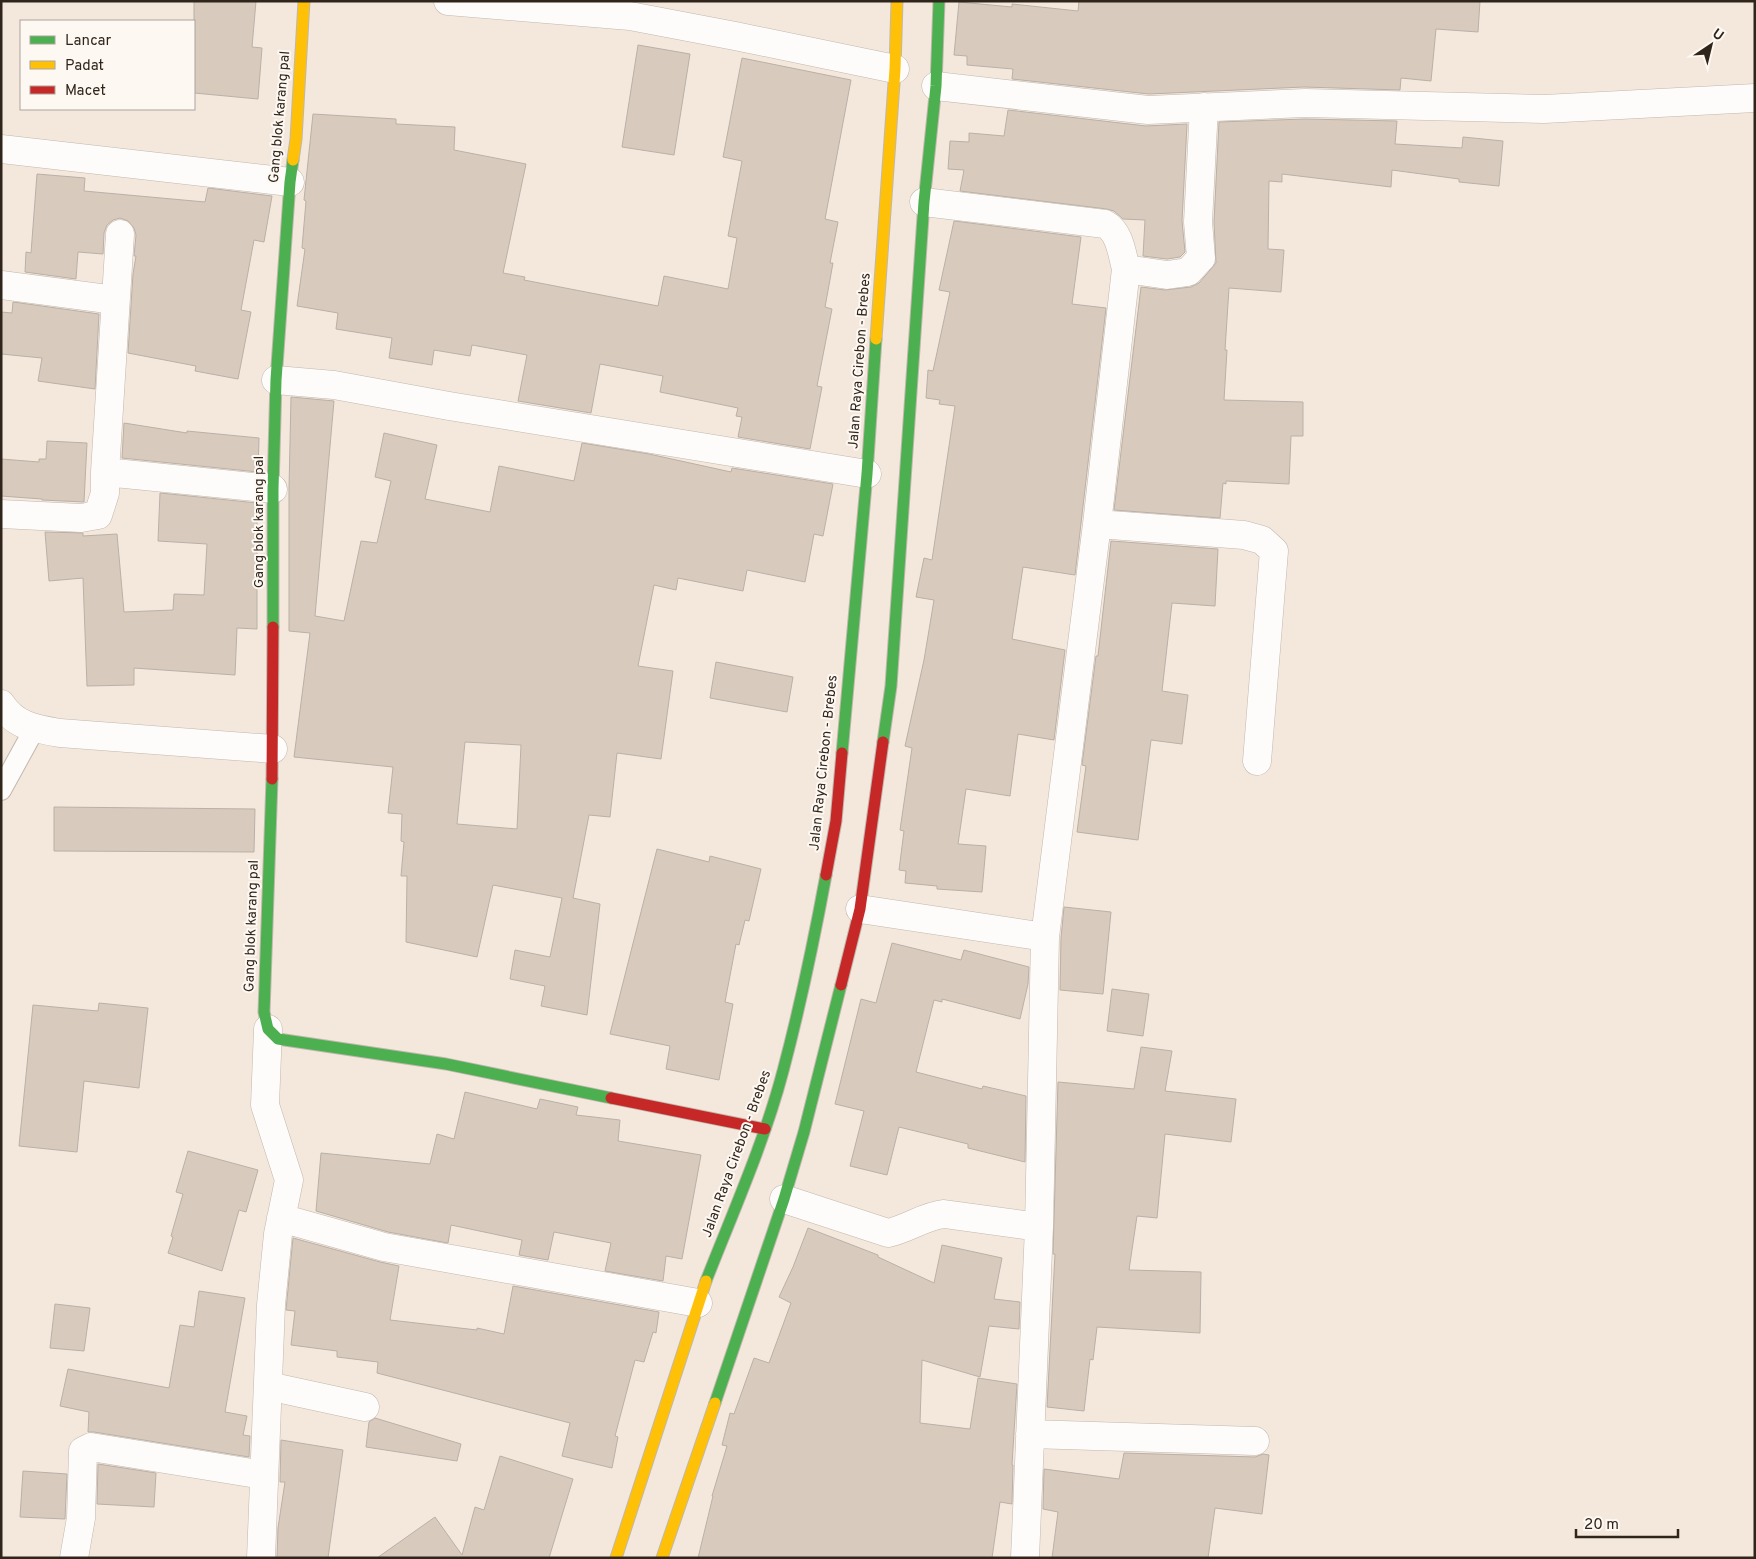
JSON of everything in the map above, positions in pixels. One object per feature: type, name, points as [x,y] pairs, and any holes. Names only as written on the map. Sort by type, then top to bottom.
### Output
[{"type":"main road","name":"Gang blok karang pal","points":[[273,1034],[264,1012],[273,749],[273,489],[276,380],[290,182],[296,139],[304,1]]},
{"type":"main road","name":"Jalan Raya Cirebon - Brebes","points":[[616,1558],[698,1303],[765,1129],[783,1072],[817,923],[836,821],[867,474],[895,69],[897,1]]},
{"type":"main road","points":[[662,1558],[784,1199],[804,1132],[860,909],[891,686],[924,202],[936,86],[938,1]]},
{"type":"main road","points":[[273,1034],[446,1064],[765,1129]]},
{"type":"street","points":[[448,1],[630,16],[895,69]]},
{"type":"street","points":[[936,86],[1148,110],[1305,103],[1544,110],[1755,98]]},
{"type":"street","points":[[1126,269],[1167,276],[1188,272],[1201,258],[1198,222],[1204,107]]},
{"type":"street","points":[[1,149],[290,182]]},
{"type":"street","points":[[924,202],[1105,224],[1116,234],[1126,269],[1097,524],[1045,937],[1039,1227],[1025,1558]]},
{"type":"street","points":[[1,514],[81,518],[98,515],[105,493],[120,234]]},
{"type":"street","points":[[1,285],[115,300]]},
{"type":"street","points":[[276,380],[334,385],[449,406],[867,474]]},
{"type":"street","points":[[106,472],[273,489]]},
{"type":"street","points":[[1097,524],[1244,535],[1262,540],[1274,551],[1257,761]]},
{"type":"street","points":[[1,704],[18,722],[60,733],[273,749]]},
{"type":"street","points":[[860,909],[1045,937]]},
{"type":"street","points":[[261,1558],[271,1305],[278,1234],[289,1180],[265,1105],[273,1034]]},
{"type":"street","points":[[784,1199],[888,1233],[904,1229],[929,1217],[944,1214],[1039,1227]]},
{"type":"street","points":[[282,1218],[384,1247],[698,1303]]},
{"type":"street","points":[[268,1386],[365,1407]]},
{"type":"street","points":[[1030,1434],[1255,1441]]},
{"type":"street","points":[[74,1558],[81,1518],[83,1451],[91,1447],[264,1475]]},
{"type":"lane","points":[[1,790],[35,728]]},
{"type":"building","points":[[194,1],[256,1],[252,47],[262,48],[258,99],[195,93]]},
{"type":"building","points":[[1079,1],[1480,1],[1478,32],[1436,29],[1431,81],[1401,78],[1400,90],[1304,87],[1149,94],[1012,79],[1013,69],[967,65],[967,56],[954,55],[959,2],[1012,7],[1012,4],[1078,11]]},
{"type":"building","points":[[638,45],[690,54],[674,155],[622,147]]},
{"type":"building","points":[[742,58],[851,80],[825,219],[838,222],[830,263],[833,263],[825,307],[832,309],[817,386],[822,387],[810,449],[738,437],[742,417],[736,416],[738,408],[660,392],[663,376],[600,364],[591,413],[518,401],[527,355],[472,345],[470,356],[434,350],[432,365],[389,358],[392,338],[336,329],[338,313],[297,306],[305,249],[302,248],[306,201],[304,200],[313,114],[396,119],[396,124],[455,127],[454,150],[526,164],[503,273],[525,277],[524,280],[658,306],[664,276],[728,289],[737,238],[728,236],[742,161],[723,157]]},
{"type":"building","points":[[1008,110],[1146,126],[1187,124],[1182,221],[1185,252],[1180,257],[1167,259],[1143,256],[1145,220],[1123,219],[1114,211],[1107,209],[960,191],[964,170],[948,169],[950,141],[969,142],[969,133],[1004,136]]},
{"type":"building","points":[[1305,119],[1397,121],[1395,144],[1462,148],[1463,137],[1503,141],[1499,186],[1459,182],[1459,179],[1392,170],[1391,187],[1282,174],[1282,182],[1269,181],[1268,249],[1284,250],[1281,292],[1229,288],[1224,400],[1303,402],[1303,436],[1291,436],[1289,484],[1226,481],[1226,484],[1223,483],[1220,518],[1114,510],[1141,287],[1165,290],[1191,287],[1199,283],[1216,263],[1214,222],[1219,122]]},
{"type":"building","points":[[37,174],[85,178],[84,191],[205,202],[208,188],[272,196],[264,242],[254,240],[241,310],[251,312],[238,379],[195,371],[196,366],[128,353],[136,235],[134,228],[128,221],[120,218],[113,220],[107,225],[104,233],[103,254],[78,252],[76,279],[25,272],[26,252],[31,253]]},
{"type":"building","points":[[954,221],[1081,237],[1072,304],[1106,308],[1075,575],[1023,567],[1012,639],[1065,650],[1054,740],[1018,734],[1010,796],[966,789],[958,844],[986,846],[982,892],[937,889],[937,886],[905,883],[906,871],[899,870],[904,831],[900,830],[912,748],[905,746],[924,660],[934,600],[916,597],[924,558],[932,560],[955,406],[939,404],[940,400],[926,398],[928,370],[933,371],[950,292],[939,290]]},
{"type":"building","points":[[13,302],[99,314],[95,389],[38,381],[42,358],[1,354],[1,312],[12,313]]},
{"type":"building","points":[[291,397],[334,401],[315,616],[344,621],[361,541],[377,543],[391,481],[375,477],[384,433],[437,445],[425,499],[490,512],[499,466],[574,481],[582,443],[649,454],[731,472],[732,468],[833,484],[823,536],[814,534],[805,582],[747,570],[743,591],[678,578],[676,590],[654,585],[638,666],[673,671],[661,759],[617,753],[610,817],[589,815],[573,898],[600,904],[587,1015],[541,1006],[545,986],[510,979],[515,950],[550,957],[562,898],[493,885],[477,957],[406,942],[407,876],[401,876],[404,842],[401,841],[402,814],[388,813],[393,767],[294,757],[310,633],[289,631]],"holes":[[[465,742],[521,745],[517,829],[457,824]]]},
{"type":"building","points":[[124,423],[187,433],[187,431],[259,438],[258,472],[122,458]]},
{"type":"building","points":[[47,441],[87,443],[84,502],[1,496],[1,459],[39,462],[39,459],[46,459]]},
{"type":"building","points":[[160,493],[257,503],[257,629],[237,628],[235,675],[134,668],[134,685],[87,686],[83,578],[49,581],[45,532],[83,533],[83,536],[117,534],[124,612],[173,610],[174,594],[204,595],[207,544],[158,541]]},
{"type":"building","points":[[1111,541],[1218,549],[1215,606],[1172,603],[1162,691],[1188,695],[1182,744],[1151,740],[1138,840],[1077,832],[1086,766],[1082,765],[1096,656],[1098,656]]},
{"type":"building","points":[[716,662],[793,677],[787,712],[710,698]]},
{"type":"building","points":[[54,807],[255,809],[254,852],[54,851]]},
{"type":"building","points":[[657,849],[709,862],[710,856],[761,869],[749,921],[745,920],[739,945],[736,944],[725,1002],[733,1004],[719,1080],[666,1069],[670,1046],[610,1034]]},
{"type":"building","points":[[1064,907],[1111,912],[1103,994],[1060,990],[1061,938]]},
{"type":"building","points":[[892,943],[961,960],[964,950],[1029,967],[1028,984],[1020,1019],[942,999],[942,1002],[934,1000],[916,1072],[982,1089],[983,1086],[1026,1096],[1025,1162],[968,1148],[968,1144],[899,1127],[887,1175],[850,1166],[864,1111],[835,1104],[861,999],[876,1003]]},
{"type":"building","points":[[1112,989],[1149,994],[1143,1036],[1107,1031]]},
{"type":"building","points":[[99,1003],[148,1008],[139,1088],[84,1081],[77,1152],[19,1146],[33,1005],[98,1011]]},
{"type":"building","points":[[1141,1047],[1172,1051],[1165,1091],[1236,1099],[1231,1142],[1165,1134],[1157,1218],[1137,1216],[1129,1270],[1201,1272],[1200,1333],[1097,1327],[1093,1360],[1090,1359],[1084,1411],[1047,1407],[1055,1254],[1053,1254],[1058,1082],[1134,1089]]},
{"type":"building","points":[[465,1092],[537,1109],[540,1099],[578,1107],[576,1115],[620,1120],[618,1141],[701,1155],[682,1259],[666,1256],[663,1281],[605,1271],[611,1243],[554,1232],[548,1260],[519,1255],[522,1240],[451,1225],[448,1243],[388,1232],[316,1211],[321,1153],[430,1164],[437,1134],[454,1139]]},
{"type":"building","points":[[188,1151],[258,1170],[246,1212],[239,1210],[222,1271],[168,1253],[183,1194],[176,1192]]},
{"type":"building","points":[[808,1228],[878,1255],[878,1257],[934,1283],[942,1245],[1002,1258],[994,1299],[1020,1302],[1019,1329],[989,1326],[980,1377],[922,1360],[920,1423],[970,1429],[978,1378],[1017,1384],[1012,1465],[1012,1504],[1000,1502],[992,1558],[698,1558],[712,1496],[727,1446],[722,1445],[730,1413],[734,1414],[754,1358],[769,1363],[791,1303],[779,1297]]},
{"type":"building","points":[[293,1238],[399,1266],[390,1320],[477,1330],[477,1328],[504,1334],[513,1286],[659,1312],[656,1333],[653,1332],[644,1362],[635,1360],[615,1436],[618,1437],[612,1468],[562,1456],[570,1423],[377,1373],[378,1362],[337,1357],[337,1351],[291,1345],[295,1311],[286,1310]]},
{"type":"building","points":[[199,1291],[245,1298],[225,1412],[247,1416],[243,1435],[250,1436],[249,1457],[88,1432],[89,1412],[60,1406],[68,1369],[169,1388],[180,1325],[194,1327]]},
{"type":"building","points":[[55,1304],[90,1308],[84,1351],[50,1348]]},
{"type":"building","points":[[375,1418],[461,1444],[457,1461],[366,1447],[369,1422]]},
{"type":"building","points":[[281,1440],[343,1450],[328,1558],[277,1558],[278,1528],[285,1482],[280,1482]]},
{"type":"building","points":[[1124,1453],[1255,1457],[1263,1454],[1269,1455],[1262,1514],[1215,1508],[1208,1558],[1052,1558],[1058,1512],[1043,1509],[1044,1469],[1119,1479]]},
{"type":"building","points":[[500,1456],[573,1479],[549,1558],[377,1558],[435,1517],[462,1555],[475,1507],[484,1510]]},
{"type":"building","points":[[98,1464],[156,1473],[154,1507],[97,1504]]},
{"type":"building","points":[[23,1471],[67,1474],[65,1519],[20,1517]]},
{"type":"traffic: fast","points":[[883,742],[891,686],[924,202],[936,86],[939,1]]},
{"type":"traffic: fast","points":[[273,627],[273,489],[276,380],[293,160]]},
{"type":"traffic: fast","points":[[842,753],[867,474],[876,339]]},
{"type":"traffic: fast","points":[[272,779],[264,1012],[268,1029],[278,1039],[446,1064],[611,1098]]},
{"type":"traffic: fast","points":[[706,1281],[748,1177],[775,1098],[801,998],[826,875]]},
{"type":"traffic: fast","points":[[715,1403],[784,1199],[804,1132],[841,985]]},
{"type":"traffic: slow","points":[[293,160],[296,139],[304,1]]},
{"type":"traffic: slow","points":[[876,339],[895,69],[897,1]]},
{"type":"traffic: slow","points":[[616,1558],[706,1281]]},
{"type":"traffic: slow","points":[[662,1558],[715,1403]]},
{"type":"traffic: jam","points":[[272,779],[273,627]]},
{"type":"traffic: jam","points":[[841,985],[860,909],[883,742]]},
{"type":"traffic: jam","points":[[826,875],[836,821],[842,753]]},
{"type":"traffic: jam","points":[[611,1098],[765,1129]]}]
